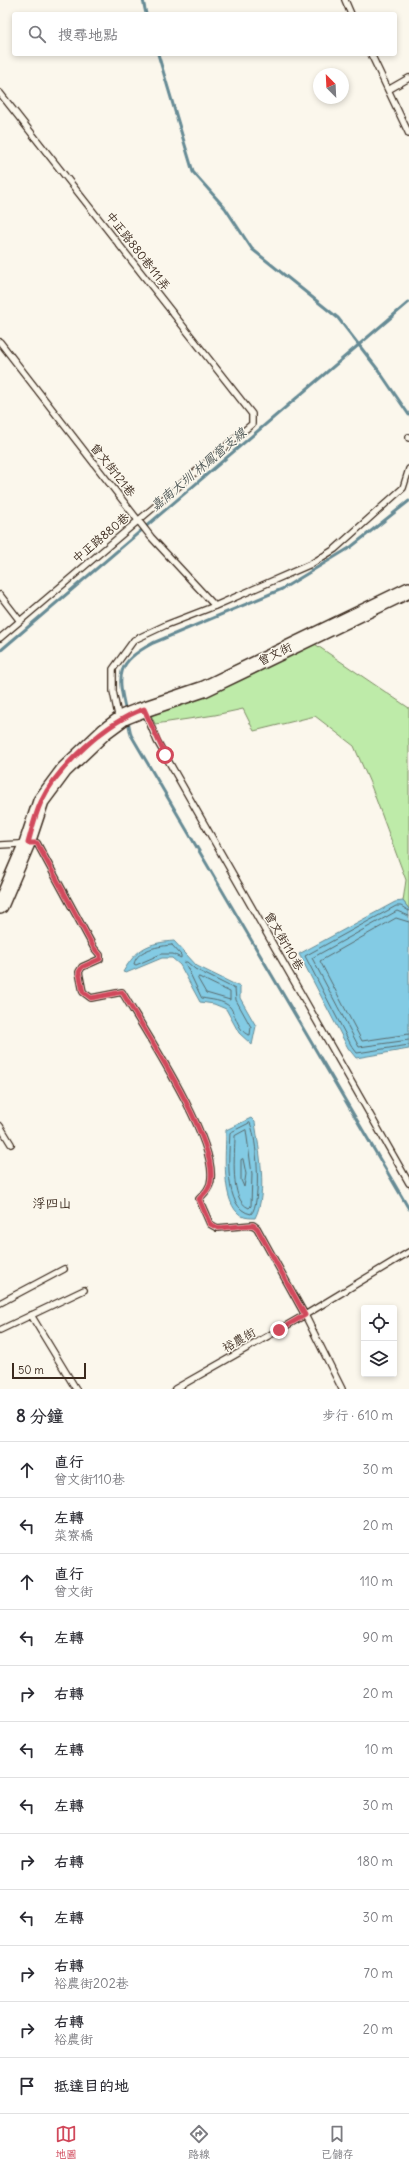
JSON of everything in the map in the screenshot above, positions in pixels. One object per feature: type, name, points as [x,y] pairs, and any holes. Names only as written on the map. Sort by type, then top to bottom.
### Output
[{"type":"main road","name":"曾文街","points":[[119,722],[141,710],[204,689],[409,590]]},
{"type":"main road","points":[[0,906],[28,843],[41,801],[64,770],[92,742],[119,722]]},
{"type":"lane","points":[[345,0],[350,12]]},
{"type":"lane","points":[[372,56],[409,134]]},
{"type":"lane","points":[[388,90],[409,78]]},
{"type":"lane","name":"中正路880巷111弄","points":[[0,93],[252,414],[252,424]]},
{"type":"lane","name":"曾文街121巷","points":[[0,342],[151,537],[215,606]]},
{"type":"lane","name":"中正路880巷","points":[[0,638],[140,523],[252,424]]},
{"type":"lane","points":[[119,722],[113,691],[113,669],[134,640],[166,624],[215,606],[312,564],[335,549],[403,488],[409,469]]},
{"type":"lane","points":[[0,595],[20,621]]},
{"type":"lane","name":"曾文街110巷","points":[[141,710],[157,741],[409,1183]]},
{"type":"lane","points":[[0,845],[37,843],[94,948],[100,955],[100,959],[82,967],[79,972],[83,992],[91,998],[122,992],[199,1128],[210,1159],[211,1178],[208,1189],[199,1199],[210,1224],[218,1228],[253,1225],[257,1228],[305,1315],[342,1389]]},
{"type":"lane","points":[[0,1126],[11,1144]]},
{"type":"lane","name":"裕農街","points":[[175,1389],[305,1315],[409,1252]]},
{"type":"lane","points":[[0,1303],[64,1269]]},
{"type":"lane","points":[[0,1330],[84,1290]]},
{"type":"lane","points":[[31,1316],[76,1389]]},
{"type":"green space","points":[[303,636],[409,708],[409,909],[403,901],[406,880],[370,783],[354,746],[315,716],[254,731],[243,709],[215,715],[155,724],[147,705],[203,683]]},
{"type":"water","points":[[403,901],[409,909],[409,1049],[356,1058],[348,1048],[299,954],[395,902]]},
{"type":"water","points":[[174,941],[197,966],[240,987],[240,998],[256,1026],[252,1045],[239,1033],[226,1009],[214,1004],[200,1002],[180,965],[172,958],[162,958],[126,973],[123,972],[133,957],[144,948],[157,943]]},
{"type":"water","points":[[251,1118],[255,1122],[262,1184],[259,1208],[255,1218],[243,1217],[235,1210],[227,1189],[225,1163],[226,1130]]},
{"type":"waterway","points":[[143,0],[146,12]]},
{"type":"waterway","points":[[159,56],[193,172],[225,208],[252,249],[338,318],[379,371],[409,415]]},
{"type":"waterway","name":"嘉南大圳 林鳳營支線","points":[[0,651],[409,302]]},
{"type":"waterway","points":[[126,712],[121,688],[122,671],[132,657],[141,650],[153,643],[282,589],[351,547],[409,501]]},
{"type":"waterway","points":[[128,721],[131,735],[409,1209]]},
{"type":"district","name":"浮四山","points":[[52,1203]]},
{"type":"route","points":[[165,755],[157,741],[144,709],[124,718],[105,731],[77,755],[52,785],[41,801],[28,843],[37,843],[94,948],[100,955],[100,959],[82,967],[79,972],[83,992],[91,998],[122,992],[169,1072],[199,1128],[210,1159],[211,1178],[208,1189],[199,1199],[210,1224],[218,1228],[253,1225],[257,1228],[305,1315],[279,1330]]}]
